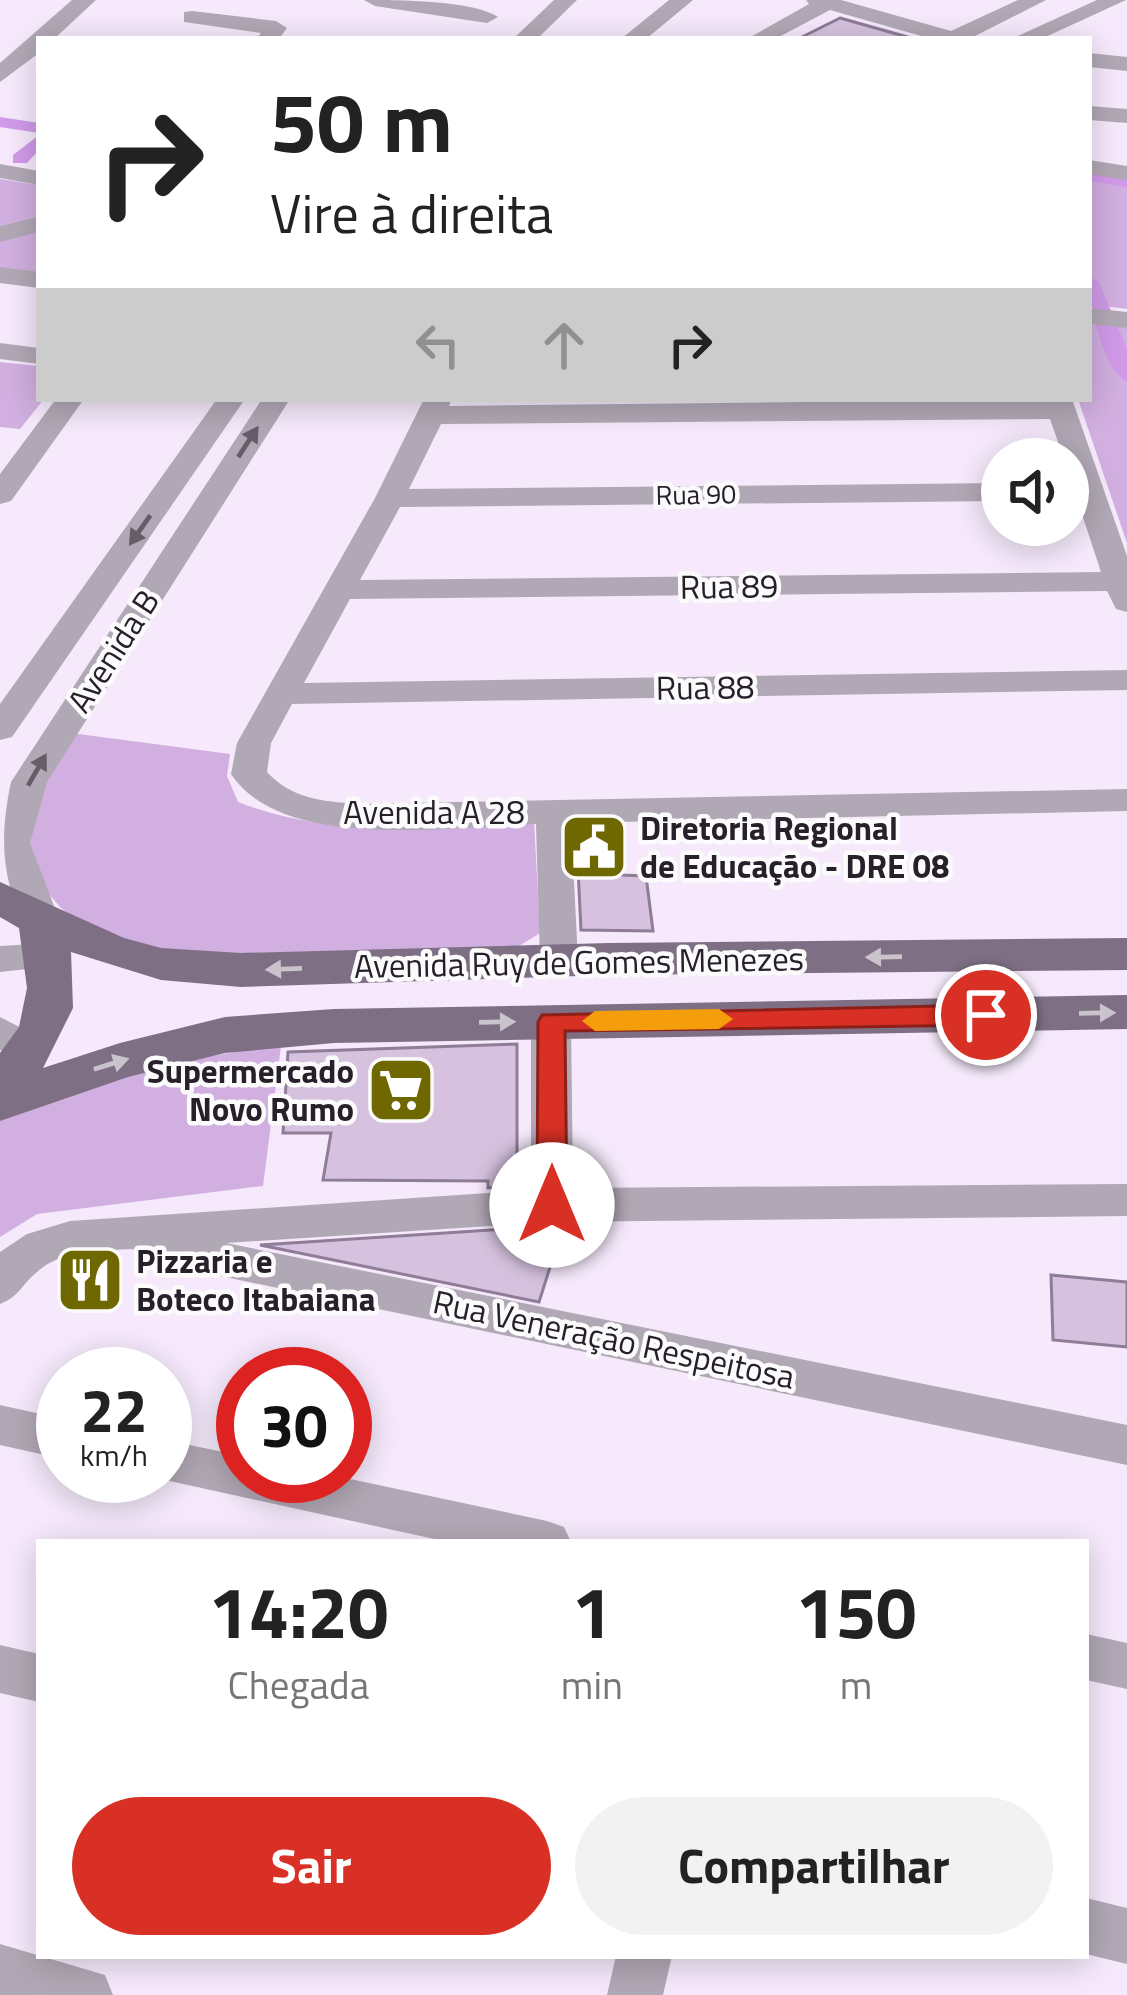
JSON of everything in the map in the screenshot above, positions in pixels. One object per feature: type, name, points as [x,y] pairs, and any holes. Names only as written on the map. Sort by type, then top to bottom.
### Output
[{"type":"main road","name":"Avenida Ruy de Gomes Menezes","points":[[30,924],[161,964],[241,970],[559,960],[1127,954]]},
{"type":"main road","points":[[10,1055],[52,1002],[30,924]]},
{"type":"main road","points":[[746,958],[750,1019]]},
{"type":"main road","name":"Avenida Ruy de Gomes Menezes","points":[[0,1102],[119,1061],[225,1036],[394,1024],[1127,1012]]},
{"type":"street","points":[[45,36],[86,0]]},
{"type":"street","points":[[375,0],[487,17]]},
{"type":"street","points":[[465,36],[507,0]]},
{"type":"street","points":[[527,36],[566,0]]},
{"type":"street","points":[[636,36],[682,0]]},
{"type":"street","points":[[1029,36],[1115,0]]},
{"type":"street","points":[[763,36],[822,2],[941,36]]},
{"type":"street","points":[[958,36],[1029,3],[1075,16]]},
{"type":"street","points":[[194,15],[276,28],[269,36]]},
{"type":"street","points":[[1000,16],[1049,28]]},
{"type":"street","points":[[0,75],[36,44]]},
{"type":"street","points":[[1092,60],[1127,64]]},
{"type":"street","points":[[1092,113],[1127,116]]},
{"type":"street","points":[[1092,167],[1127,173]]},
{"type":"street","points":[[0,234],[36,225]]},
{"type":"street","points":[[0,275],[36,280]]},
{"type":"street","points":[[1092,316],[1127,320]]},
{"type":"street","points":[[0,351],[36,356]]},
{"type":"street","points":[[0,495],[68,402]]},
{"type":"street","points":[[0,729],[229,402]]},
{"type":"street","name":"Avenida B","points":[[30,924],[12,843],[29,782],[274,402]]},
{"type":"street","points":[[434,407],[1060,405],[1067,438]]},
{"type":"street","name":"Avenida A 28","points":[[434,407],[248,760],[249,774],[258,786],[293,808],[357,816],[1127,800]]},
{"type":"street","points":[[0,436],[40,441]]},
{"type":"street","name":"Rua 90","points":[[390,498],[981,492]]},
{"type":"street","points":[[1089,514],[1123,591]]},
{"type":"street","name":"Rua 89","points":[[339,590],[1123,591]]},
{"type":"street","name":"Rua 88","points":[[283,694],[1127,680]]},
{"type":"street","points":[[553,812],[559,960]]},
{"type":"street","points":[[0,959],[30,924]]},
{"type":"street","points":[[551,1022],[552,1205]]},
{"type":"street","points":[[0,1286],[21,1260],[57,1238],[100,1234],[552,1205],[1127,1200]]},
{"type":"street","name":"Rua Veneração Respeitosa","points":[[100,1234],[1127,1445]]},
{"type":"street","points":[[0,1425],[36,1432]]},
{"type":"street","points":[[192,1466],[533,1539]]},
{"type":"street","points":[[1089,1659],[1127,1666]]},
{"type":"street","points":[[0,1669],[36,1677]]},
{"type":"street","points":[[1089,1927],[1127,1936]]},
{"type":"street","points":[[635,1995],[643,1959]]},
{"type":"street","points":[[0,1972],[85,1995]]},
{"type":"shaded area","points":[[1092,171],[1127,176],[1127,309],[1092,304]]},
{"type":"shaded area","points":[[0,179],[36,185],[36,217],[0,226]]},
{"type":"shaded area","points":[[36,231],[36,274],[0,270],[0,241]]},
{"type":"shaded area","points":[[1092,321],[1127,325],[1127,543],[1079,402],[1092,402]]},
{"type":"shaded area","points":[[0,362],[36,366],[36,402],[42,402],[20,429],[0,427]]},
{"type":"shaded area","points":[[71,733],[230,754],[227,776],[238,802],[311,822],[421,827],[534,821],[540,933],[519,946],[177,956],[91,930],[61,908],[35,878],[27,842],[34,801]]},
{"type":"shaded area","points":[[281,1046],[263,1186],[37,1214],[0,1237],[0,1116],[139,1072]]},
{"type":"building","points":[[840,18],[904,36],[804,36]]},
{"type":"building","points":[[619,826],[622,875],[646,876],[653,931],[581,930],[576,827]]},
{"type":"building","name":"Supermercado Novo Rumo","points":[[517,1044],[517,1186],[488,1188],[488,1181],[323,1180],[331,1133],[283,1133],[288,1052]]},
{"type":"building","points":[[563,1226],[539,1302],[260,1245]]},
{"type":"building","points":[[1051,1275],[1127,1282],[1127,1347],[1053,1340]]},
{"type":"waterway","points":[[0,122],[36,128]]},
{"type":"waterway","points":[[20,159],[36,143]]},
{"type":"waterway","points":[[1092,175],[1127,181]]},
{"type":"waterway","points":[[1092,289],[1127,375]]},
{"type":"slow traffic","points":[[595,1021],[719,1019]]},
{"type":"place","name":"Diretoria Regional de Educação - DRE 08","points":[[594,847]]},
{"type":"place","name":"Supermercado Novo Rumo","points":[[401,1090]]},
{"type":"place","name":"Pizzaria e Boteco Itabaiana","points":[[90,1280]]},
{"type":"route","points":[[552,1205],[551,1022],[986,1015]]}]
